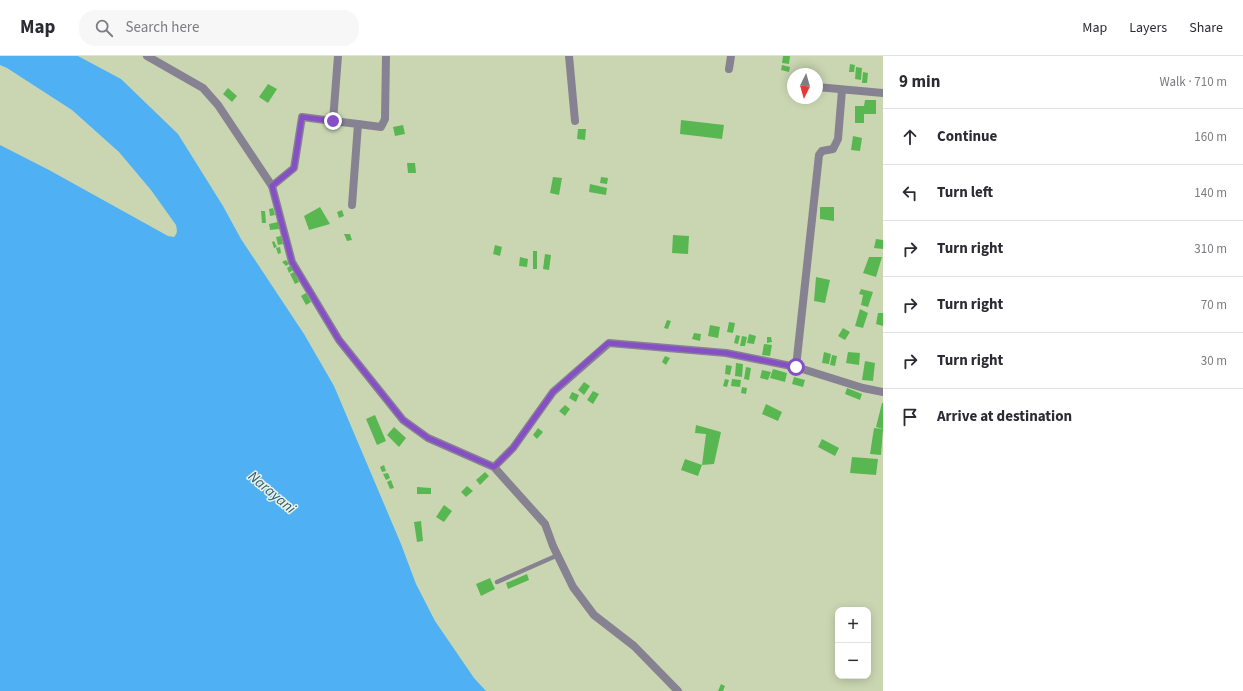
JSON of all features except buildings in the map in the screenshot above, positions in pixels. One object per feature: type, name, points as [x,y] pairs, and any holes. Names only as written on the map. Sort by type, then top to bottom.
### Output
[{"type":"street","points":[[147,56],[203,88],[218,105],[272,186],[292,262],[339,340],[403,420],[428,438],[494,467],[545,524],[573,587],[594,615],[634,646],[678,691]]},
{"type":"street","points":[[333,121],[338,56]]},
{"type":"street","points":[[272,186],[294,168],[302,117],[381,127],[385,119],[386,56]]},
{"type":"street","points":[[569,56],[575,121]]},
{"type":"street","points":[[729,69],[731,56]]},
{"type":"street","points":[[823,88],[883,93]]},
{"type":"street","points":[[796,367],[819,155],[822,151],[833,149],[838,139],[842,90]]},
{"type":"street","points":[[352,205],[358,124]]},
{"type":"street","points":[[494,467],[513,448],[553,392],[608,343],[726,353],[796,367],[863,388],[883,392]]},
{"type":"lane","points":[[496,582],[558,555]]},
{"type":"water","name":"Narayani","points":[[0,56],[78,56],[121,79],[178,134],[223,206],[241,239],[304,334],[334,386],[401,544],[416,584],[435,621],[474,678],[486,691],[0,691],[0,145],[49,170],[168,236],[174,237],[177,231],[176,225],[151,190],[119,152],[72,110],[0,65]]},
{"type":"route","points":[[333,121],[302,117],[294,168],[272,186],[292,262],[339,340],[403,420],[428,438],[494,467],[513,448],[553,392],[608,343],[726,353],[796,367]]}]
